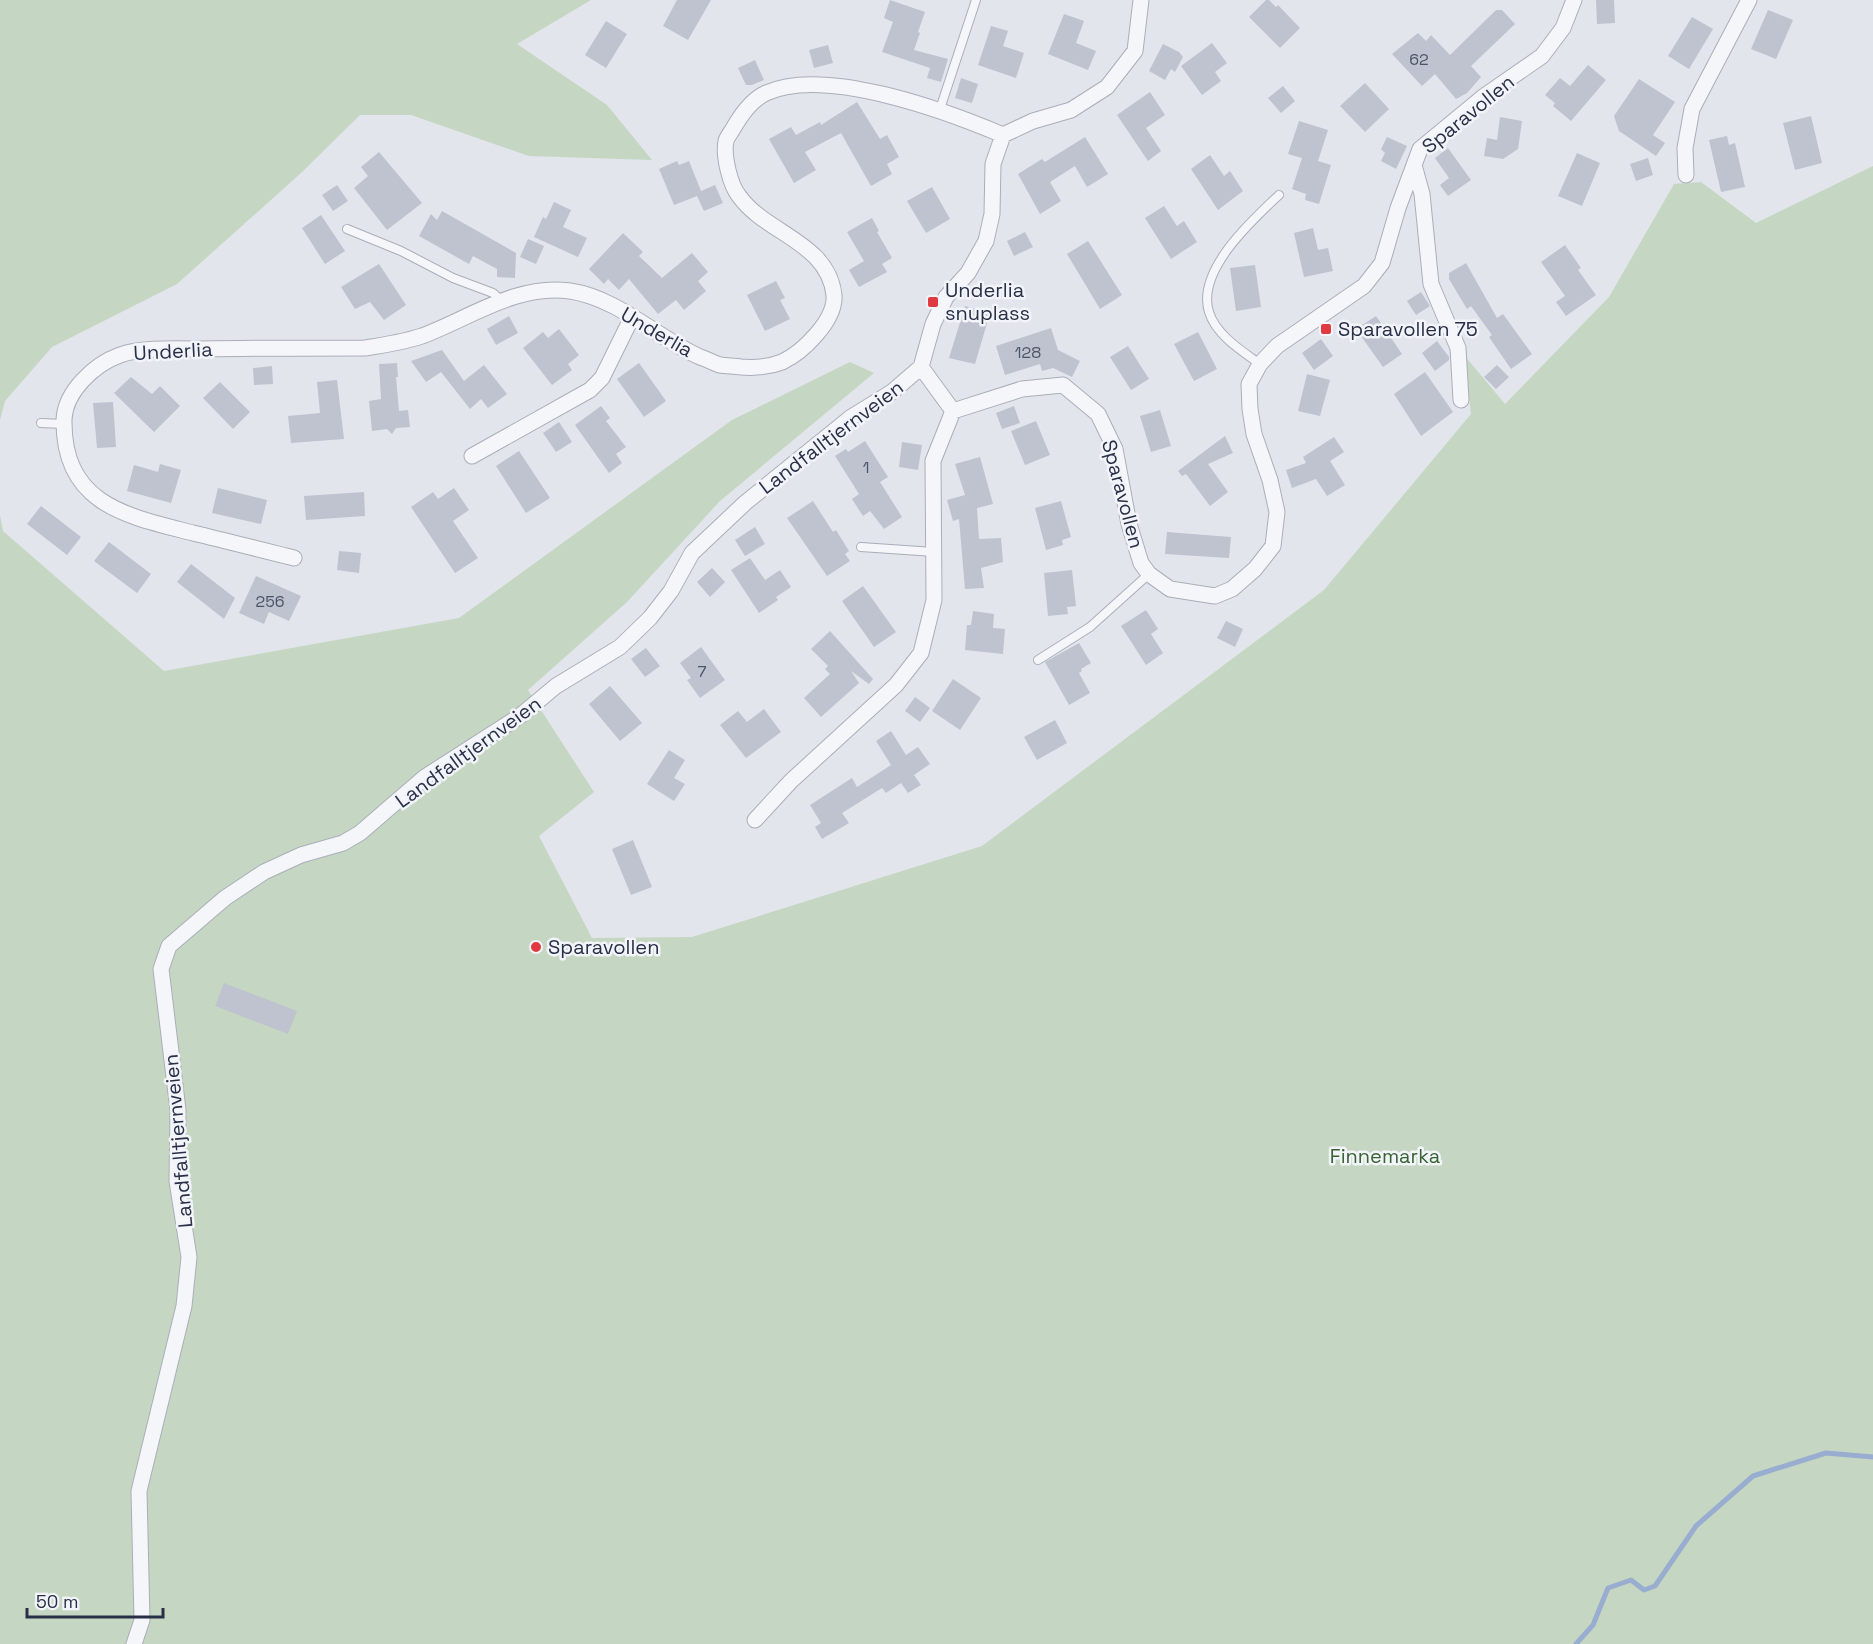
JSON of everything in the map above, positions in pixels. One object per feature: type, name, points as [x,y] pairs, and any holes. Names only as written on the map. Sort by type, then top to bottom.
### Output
[{"type":"street","points":[[1003,135],[1033,121],[1071,110],[1107,87],[1135,51],[1141,0]]},
{"type":"street","name":"Sparavollen","points":[[953,411],[1022,389],[1063,385],[1098,414],[1115,448],[1129,524],[1142,563],[1149,574],[1170,589],[1215,596],[1232,589],[1255,569],[1273,546],[1277,512],[1270,480],[1254,434],[1250,409],[1250,384],[1260,364],[1277,346],[1365,286],[1382,263],[1398,208],[1420,150],[1483,97],[1542,56],[1563,28],[1574,0]]},
{"type":"street","points":[[1686,175],[1685,148],[1692,109],[1749,0]]},
{"type":"street","name":"Underlia","points":[[294,558],[129,516],[104,502],[86,488],[72,468],[64,442],[64,415],[74,392],[96,368],[122,354],[163,349],[384,346],[421,336],[502,301],[542,291],[570,291],[600,300],[683,349],[719,365],[755,368],[782,362],[805,347],[824,327],[834,297],[827,269],[807,249],[756,213],[738,196],[728,171],[726,141],[741,115],[764,94],[802,84],[846,87],[898,99],[971,121],[1003,135]]},
{"type":"street","name":"Landfalltjernveien","points":[[134,1644],[142,1620],[140,1491],[184,1305],[189,1257],[177,1181],[178,1110],[160,969],[169,946],[225,898],[264,872],[301,855],[343,843],[360,833],[425,777],[520,716],[556,686],[620,647],[650,618],[671,591],[692,553],[745,503],[850,418],[892,392],[921,367],[933,324],[946,297],[968,273],[986,241],[992,214],[993,164],[1003,135]]},
{"type":"street","points":[[1414,165],[1422,194],[1431,284],[1458,348],[1461,400]]},
{"type":"street","points":[[472,456],[590,390],[602,378],[632,317]]},
{"type":"street","points":[[755,820],[791,781],[896,685],[921,653],[934,600],[933,461],[953,411],[921,367]]},
{"type":"lane","points":[[939,112],[976,0]]},
{"type":"lane","points":[[1260,364],[1232,342],[1216,324],[1210,314],[1208,300],[1213,272],[1222,257],[1249,224],[1279,195]]},
{"type":"lane","points":[[347,229],[401,251],[453,278],[493,293],[502,301]]},
{"type":"lane","points":[[41,423],[64,424]]},
{"type":"lane","points":[[861,547],[934,552]]},
{"type":"lane","points":[[1038,660],[1090,627],[1149,574]]},
{"type":"green space","points":[[0,0],[591,0],[517,44],[607,105],[652,160],[529,156],[411,115],[360,115],[300,174],[177,284],[52,347],[5,401],[0,420]]},
{"type":"green space","name":"Finnemarka","points":[[1873,166],[1873,1644],[0,1644],[0,515],[3,531],[164,671],[459,618],[732,420],[850,362],[874,373],[720,501],[627,602],[528,690],[594,792],[539,836],[592,938],[692,937],[982,846],[1324,590],[1471,414],[1464,355],[1505,404],[1609,297],[1674,184],[1701,182],[1756,223]]},
{"type":"building","points":[[677,0],[711,0],[688,40],[663,26]]},
{"type":"building","points":[[890,0],[925,12],[914,50],[948,59],[941,82],[927,78],[930,68],[882,52],[893,22],[884,18]]},
{"type":"building","points":[[1266,0],[1276,7],[1278,5],[1300,28],[1280,48],[1249,17]]},
{"type":"building","points":[[1596,0],[1614,0],[1615,23],[1597,24]]},
{"type":"building","points":[[1496,10],[1502,10],[1515,24],[1471,66],[1481,77],[1467,93],[1456,99],[1435,74],[1422,86],[1392,54],[1418,33],[1426,41],[1431,35],[1450,55]]},
{"type":"building","points":[[1768,10],[1793,20],[1776,59],[1751,49]]},
{"type":"building","points":[[1064,14],[1084,21],[1076,43],[1096,51],[1088,70],[1048,54]]},
{"type":"building","points":[[1692,17],[1713,29],[1689,69],[1668,56]]},
{"type":"building","points":[[606,21],[627,34],[606,68],[585,55]]},
{"type":"building","points":[[991,26],[1008,31],[1003,46],[1024,53],[1016,78],[978,65]]},
{"type":"building","points":[[1212,43],[1227,63],[1215,72],[1221,81],[1202,95],[1181,66]]},
{"type":"building","points":[[1163,44],[1179,52],[1183,57],[1175,72],[1171,69],[1165,80],[1149,71]]},
{"type":"building","points":[[828,45],[833,63],[814,68],[809,50]]},
{"type":"building","points":[[755,60],[764,80],[746,85],[738,68]]},
{"type":"building","points":[[1588,65],[1606,80],[1571,121],[1553,106],[1555,103],[1545,95],[1560,78],[1570,86]]},
{"type":"building","points":[[961,78],[978,84],[972,103],[955,98]]},
{"type":"building","points":[[1639,79],[1675,102],[1653,135],[1665,143],[1656,156],[1619,131],[1614,116]]},
{"type":"building","points":[[1365,83],[1389,109],[1365,132],[1340,106]]},
{"type":"building","points":[[1283,86],[1295,101],[1281,113],[1268,98]]},
{"type":"building","points":[[1150,92],[1165,115],[1146,128],[1161,151],[1148,161],[1117,115]]},
{"type":"building","points":[[857,102],[880,139],[887,135],[899,157],[887,164],[892,174],[871,186],[841,133],[805,152],[816,170],[794,183],[769,139],[791,127],[796,135],[820,122],[821,125]]},
{"type":"building","points":[[1811,116],[1822,163],[1795,170],[1783,123]]},
{"type":"building","points":[[1500,117],[1522,121],[1518,149],[1503,159],[1484,156],[1487,138],[1497,140]]},
{"type":"building","points":[[1299,121],[1328,130],[1318,161],[1331,165],[1319,204],[1305,200],[1306,194],[1292,189],[1302,158],[1288,154]]},
{"type":"building","points":[[1727,136],[1729,145],[1735,143],[1745,187],[1721,192],[1709,140]]},
{"type":"building","points":[[1085,137],[1108,174],[1087,187],[1075,166],[1050,182],[1061,201],[1040,214],[1018,174],[1042,159],[1045,162]]},
{"type":"building","points":[[1387,137],[1407,146],[1396,169],[1381,161],[1385,153],[1381,149]]},
{"type":"building","points":[[1448,148],[1471,180],[1448,196],[1440,185],[1449,178],[1435,158]]},
{"type":"building","points":[[379,152],[422,203],[387,230],[354,188],[368,176],[361,167]]},
{"type":"building","points":[[1577,153],[1600,163],[1582,206],[1558,196]]},
{"type":"building","points":[[1210,155],[1224,176],[1230,171],[1243,191],[1218,210],[1191,169]]},
{"type":"building","points":[[1648,158],[1653,175],[1636,181],[1630,164]]},
{"type":"building","points":[[677,161],[679,165],[689,161],[701,191],[715,185],[723,203],[704,211],[697,196],[674,205],[659,169]]},
{"type":"building","points":[[337,185],[348,201],[333,211],[322,195]]},
{"type":"building","points":[[932,187],[950,219],[926,233],[907,201]]},
{"type":"building","points":[[554,202],[571,210],[563,227],[587,238],[578,257],[534,237],[543,217],[546,219]]},
{"type":"building","points":[[1164,206],[1177,226],[1184,221],[1197,242],[1171,259],[1145,218]]},
{"type":"building","points":[[442,211],[516,253],[515,278],[497,277],[497,269],[473,256],[469,264],[419,236],[431,214],[437,220]]},
{"type":"building","points":[[321,215],[345,251],[325,264],[302,228]]},
{"type":"building","points":[[872,218],[892,258],[882,264],[887,272],[859,287],[849,270],[864,261],[847,232]]},
{"type":"building","points":[[1313,228],[1318,250],[1328,248],[1333,271],[1304,277],[1294,233]]},
{"type":"building","points":[[1025,232],[1033,247],[1014,256],[1007,241]]},
{"type":"building","points":[[623,233],[643,252],[639,256],[662,278],[692,253],[708,272],[698,281],[706,291],[684,310],[676,300],[658,314],[629,279],[619,290],[608,279],[604,284],[589,269]]},
{"type":"building","points":[[528,239],[544,246],[536,264],[520,257]]},
{"type":"building","points":[[1088,241],[1122,295],[1100,309],[1067,254]]},
{"type":"building","points":[[1565,245],[1581,268],[1578,270],[1596,295],[1566,316],[1556,302],[1565,296],[1541,262]]},
{"type":"building","points":[[1466,263],[1497,318],[1503,314],[1532,354],[1511,369],[1489,337],[1492,335],[1471,306],[1467,309],[1449,279],[1449,273]]},
{"type":"building","points":[[379,264],[406,305],[384,320],[370,302],[355,309],[341,287]]},
{"type":"building","points":[[1255,265],[1261,307],[1236,311],[1230,268]]},
{"type":"building","points":[[776,281],[785,298],[780,300],[790,319],[765,331],[747,295]]},
{"type":"building","points":[[1421,292],[1430,306],[1416,315],[1407,301]]},
{"type":"building","points":[[965,306],[990,313],[975,364],[949,358]]},
{"type":"building","points":[[509,316],[518,333],[496,345],[487,329]]},
{"type":"building","points":[[1376,316],[1402,354],[1383,367],[1356,329]]},
{"type":"building","points":[[1051,328],[1058,350],[1080,361],[1072,377],[1053,368],[1042,371],[1040,364],[1005,375],[996,346]]},
{"type":"building","points":[[559,329],[579,355],[568,364],[572,370],[552,385],[523,348],[543,332],[548,338]]},
{"type":"building","points":[[1198,332],[1217,369],[1194,381],[1174,344]]},
{"type":"building","points":[[1321,339],[1333,356],[1314,370],[1302,353]]},
{"type":"building","points":[[1437,341],[1449,360],[1435,371],[1422,353]]},
{"type":"building","points":[[1128,346],[1149,379],[1131,390],[1110,357]]},
{"type":"building","points":[[442,350],[464,381],[484,365],[507,394],[488,408],[481,399],[470,409],[441,372],[426,382],[411,361]]},
{"type":"building","points":[[397,363],[399,411],[408,410],[410,427],[396,428],[392,434],[387,429],[372,431],[369,401],[381,399],[379,364]]},
{"type":"building","points":[[639,363],[666,401],[644,417],[617,379]]},
{"type":"building","points":[[1497,365],[1509,377],[1496,389],[1484,377]]},
{"type":"building","points":[[272,366],[273,384],[254,385],[253,368]]},
{"type":"building","points":[[1425,372],[1453,412],[1421,436],[1394,394]]},
{"type":"building","points":[[1307,374],[1330,380],[1320,416],[1298,411]]},
{"type":"building","points":[[131,377],[152,394],[160,386],[180,406],[154,432],[114,393]]},
{"type":"building","points":[[337,380],[344,439],[291,443],[288,416],[320,413],[317,382]]},
{"type":"building","points":[[220,382],[250,412],[233,429],[203,398]]},
{"type":"building","points":[[113,402],[116,447],[97,448],[93,403]]},
{"type":"building","points":[[601,406],[610,418],[606,421],[626,447],[616,454],[622,463],[609,473],[575,425]]},
{"type":"building","points":[[1014,406],[1020,423],[1002,429],[996,413]]},
{"type":"building","points":[[1160,410],[1171,446],[1151,452],[1140,416]]},
{"type":"building","points":[[1036,421],[1050,455],[1025,465],[1011,431]]},
{"type":"building","points":[[559,422],[572,442],[556,452],[543,433]]},
{"type":"building","points":[[1225,436],[1233,453],[1208,464],[1228,492],[1210,506],[1186,474],[1182,476],[1178,471]]},
{"type":"building","points":[[1334,437],[1344,452],[1330,461],[1345,485],[1327,496],[1316,479],[1292,488],[1286,470],[1306,463],[1303,457]]},
{"type":"building","points":[[865,441],[888,477],[880,482],[902,517],[884,529],[870,511],[863,516],[852,499],[859,494],[835,456],[846,449],[848,452]]},
{"type":"building","points":[[902,442],[922,445],[918,470],[899,467]]},
{"type":"building","points":[[519,451],[550,498],[526,513],[496,466]]},
{"type":"building","points":[[980,457],[993,504],[977,508],[979,539],[1001,538],[1003,562],[981,568],[984,588],[965,589],[959,519],[953,521],[947,500],[965,495],[955,464]]},
{"type":"building","points":[[160,464],[181,470],[171,503],[127,491],[134,465],[158,472]]},
{"type":"building","points":[[218,488],[267,500],[261,524],[212,513]]},
{"type":"building","points":[[454,488],[469,510],[453,521],[478,558],[455,573],[411,507],[433,492],[438,499]]},
{"type":"building","points":[[364,492],[365,516],[306,520],[304,496]]},
{"type":"building","points":[[813,501],[833,532],[836,530],[849,551],[845,554],[850,561],[827,576],[787,518]]},
{"type":"building","points":[[1061,501],[1071,537],[1062,540],[1063,545],[1046,550],[1035,508]]},
{"type":"building","points":[[41,506],[81,537],[67,555],[27,524]]},
{"type":"building","points":[[755,527],[765,544],[745,556],[735,540]]},
{"type":"building","points":[[1167,532],[1231,537],[1229,558],[1165,554]]},
{"type":"building","points":[[109,542],[151,574],[137,593],[94,561]]},
{"type":"building","points":[[339,551],[361,553],[359,573],[337,570]]},
{"type":"building","points":[[750,558],[765,580],[780,570],[791,587],[776,597],[778,600],[759,613],[731,570]]},
{"type":"building","points":[[191,564],[235,598],[224,619],[177,582]]},
{"type":"building","points":[[712,568],[725,582],[710,597],[697,582]]},
{"type":"building","points":[[1072,570],[1076,606],[1067,607],[1068,614],[1048,616],[1044,573]]},
{"type":"building","points":[[256,576],[301,596],[289,621],[269,612],[264,624],[239,613]]},
{"type":"building","points":[[863,586],[896,632],[874,647],[842,601]]},
{"type":"building","points":[[1146,610],[1158,629],[1151,634],[1163,653],[1146,665],[1121,626]]},
{"type":"building","points":[[973,611],[994,614],[993,628],[1005,629],[1003,654],[965,650],[967,625],[971,625]]},
{"type":"building","points":[[1226,621],[1243,629],[1235,647],[1217,638]]},
{"type":"building","points":[[830,631],[873,679],[869,684],[851,671],[859,683],[821,717],[804,698],[830,674],[825,669],[828,666],[811,649]]},
{"type":"building","points":[[1079,643],[1091,663],[1079,673],[1090,693],[1069,705],[1045,662]]},
{"type":"building","points":[[701,647],[725,680],[700,698],[687,680],[691,678],[680,663]]},
{"type":"building","points":[[646,648],[660,666],[645,677],[631,659]]},
{"type":"building","points":[[953,679],[981,698],[960,730],[932,711]]},
{"type":"building","points":[[610,686],[642,723],[620,741],[589,704]]},
{"type":"building","points":[[915,697],[930,708],[920,722],[905,711]]},
{"type":"building","points":[[764,709],[781,732],[746,758],[720,725],[738,711],[747,722]]},
{"type":"building","points":[[1055,720],[1067,743],[1037,760],[1024,737]]},
{"type":"building","points":[[891,731],[906,755],[918,747],[930,764],[914,775],[921,785],[908,793],[901,783],[886,793],[882,788],[842,813],[849,823],[822,839],[815,827],[821,823],[810,805],[852,778],[857,787],[891,765],[876,741]]},
{"type":"building","points":[[669,750],[685,760],[674,778],[685,784],[674,801],[647,784]]},
{"type":"building","points":[[633,840],[652,887],[631,895],[612,849]]},
{"type":"building","points":[[224,983],[297,1011],[288,1034],[215,1006]]},
{"type":"waterway","points":[[1576,1644],[1593,1625],[1608,1588],[1631,1580],[1644,1590],[1655,1586],[1696,1526],[1753,1476],[1826,1453],[1873,1457]]},
{"type":"place","name":"Underlia snuplass","points":[[933,302]]},
{"type":"place","name":"Sparavollen 75","points":[[1326,329]]},
{"type":"place","name":"Sparavollen","points":[[536,947]]}]
